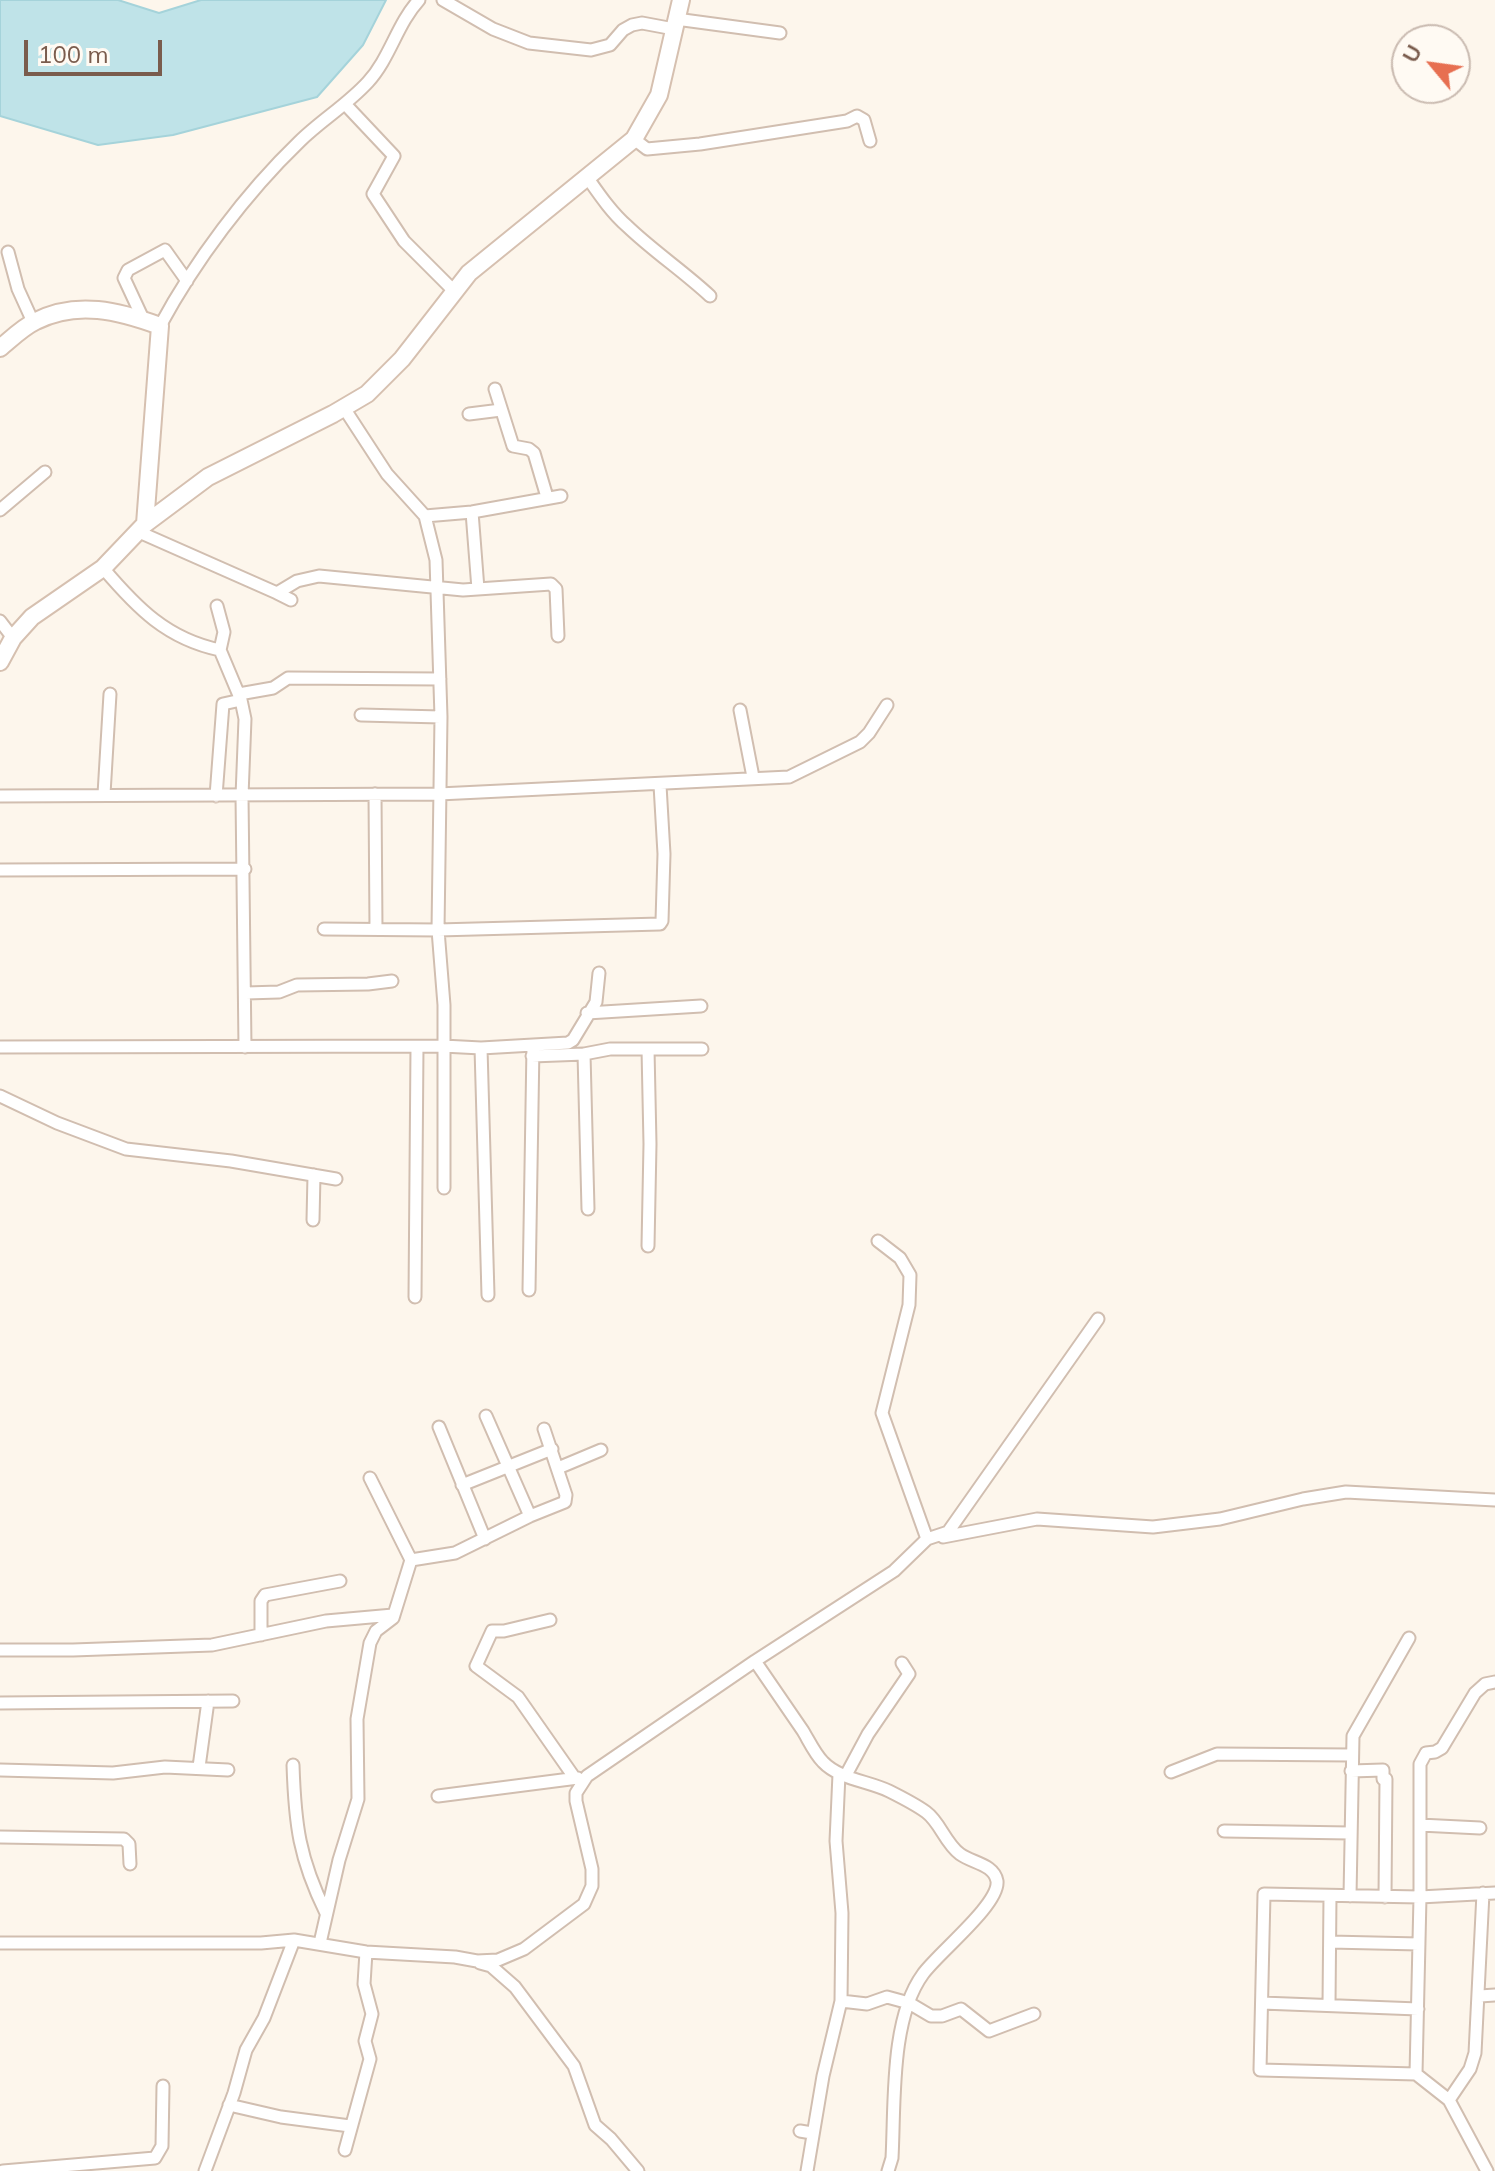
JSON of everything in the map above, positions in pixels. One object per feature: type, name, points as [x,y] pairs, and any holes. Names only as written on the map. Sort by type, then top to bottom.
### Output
[{"type":"main road","points":[[0,662],[13,638],[32,617],[103,568],[142,528],[208,477],[344,408],[383,380],[469,273],[634,139],[659,95],[681,0]]},
{"type":"main road","points":[[0,348],[33,322],[79,308],[128,315],[152,323],[142,528]]},
{"type":"street","points":[[187,281],[164,250],[125,273],[124,278],[152,323],[187,281],[268,173],[375,73],[405,17],[419,0]]},
{"type":"street","points":[[443,0],[493,29],[529,43],[591,50],[610,45],[623,30],[642,23],[780,33]]},
{"type":"street","points":[[345,104],[394,156],[373,194],[404,241],[454,291]]},
{"type":"street","points":[[634,139],[647,149],[686,145],[847,121],[857,116],[864,120],[870,141]]},
{"type":"street","points":[[587,177],[627,227],[710,296]]},
{"type":"street","points":[[8,252],[18,289],[33,322]]},
{"type":"street","points":[[495,389],[513,446],[534,453],[547,497]]},
{"type":"street","points":[[344,408],[387,474],[425,516],[436,560],[441,717],[438,930],[443,973],[444,1188]]},
{"type":"street","points":[[469,414],[501,410]]},
{"type":"street","points":[[0,510],[45,472]]},
{"type":"street","points":[[425,516],[472,512],[561,496]]},
{"type":"street","points":[[472,512],[478,589]]},
{"type":"street","points":[[142,528],[291,600]]},
{"type":"street","points":[[103,568],[153,619],[186,641],[220,650]]},
{"type":"street","points":[[277,593],[297,581],[319,576],[438,589],[554,585],[558,636]]},
{"type":"street","points":[[217,606],[224,632],[220,650],[240,697],[245,719],[242,796],[245,1047]]},
{"type":"street","points":[[0,621],[13,638]]},
{"type":"street","points":[[216,796],[223,704],[273,688],[288,678],[440,679]]},
{"type":"street","points":[[104,794],[110,694]]},
{"type":"street","points":[[0,796],[104,794],[375,799],[797,775],[860,742],[887,705]]},
{"type":"street","points":[[740,710],[753,777]]},
{"type":"street","points":[[361,715],[441,717]]},
{"type":"street","points":[[324,929],[438,930],[660,924],[664,854],[660,785]]},
{"type":"street","points":[[375,799],[376,929]]},
{"type":"street","points":[[0,870],[245,869]]},
{"type":"street","points":[[533,1051],[571,1042],[596,1002],[599,973]]},
{"type":"street","points":[[246,993],[279,992],[297,985],[392,981]]},
{"type":"street","points":[[587,1013],[701,1006]]},
{"type":"street","points":[[0,1047],[443,1046],[584,1054],[610,1049],[702,1049]]},
{"type":"street","points":[[415,1297],[417,1047]]},
{"type":"street","points":[[481,1048],[488,1295]]},
{"type":"street","points":[[648,1049],[648,1246]]},
{"type":"street","points":[[529,1290],[533,1051]]},
{"type":"street","points":[[584,1054],[588,1209]]},
{"type":"street","points":[[0,1096],[57,1123],[126,1149],[231,1161],[336,1179]]},
{"type":"street","points":[[313,1220],[314,1175]]},
{"type":"street","points":[[878,1241],[900,1258],[910,1275],[909,1305],[882,1413],[932,1538]]},
{"type":"street","points":[[438,1796],[577,1782],[894,1571],[932,1538],[948,1532],[1098,1319]]},
{"type":"street","points":[[486,1416],[530,1516]]},
{"type":"street","points":[[439,1427],[485,1539]]},
{"type":"street","points":[[411,1560],[455,1553],[565,1502],[558,1468],[544,1429]]},
{"type":"street","points":[[462,1485],[552,1449]]},
{"type":"street","points":[[558,1468],[601,1450]]},
{"type":"street","points":[[320,1943],[358,1799],[357,1719],[370,1643],[376,1631],[391,1620],[411,1560],[370,1478]]},
{"type":"street","points":[[932,1538],[1037,1519],[1128,1527],[1164,1526],[1250,1513],[1346,1492],[1495,1500]]},
{"type":"street","points":[[261,1635],[261,1601],[265,1595],[340,1581]]},
{"type":"street","points":[[0,1650],[212,1645],[326,1621],[393,1615]]},
{"type":"street","points":[[477,1961],[498,1960],[524,1949],[584,1904],[594,1879],[576,1801],[577,1782],[518,1697],[476,1666],[492,1631],[550,1620]]},
{"type":"street","points":[[1350,1896],[1351,1755],[1355,1729],[1409,1638]]},
{"type":"street","points":[[755,1661],[822,1762],[843,1775],[889,1791],[929,1814],[955,1850],[972,1863],[986,1866],[997,1877],[998,1888],[979,1917],[939,1953],[920,1977],[909,2003],[899,2039],[892,2158],[888,2171]]},
{"type":"street","points":[[807,2171],[806,2132],[841,2001],[842,1913],[836,1841],[843,1775],[909,1674],[902,1663]]},
{"type":"street","points":[[1416,2074],[1421,1759],[1426,1753],[1439,1751],[1475,1693],[1485,1684],[1495,1682]]},
{"type":"street","points":[[199,1767],[208,1701]]},
{"type":"street","points":[[0,1703],[233,1701]]},
{"type":"street","points":[[1171,1772],[1217,1754],[1351,1755]]},
{"type":"street","points":[[293,1765],[296,1829],[308,1874],[326,1913]]},
{"type":"street","points":[[0,1770],[113,1773],[199,1767],[228,1770]]},
{"type":"street","points":[[1351,1771],[1383,1770],[1383,1779],[1386,1779],[1385,1897]]},
{"type":"street","points":[[1420,1825],[1480,1828]]},
{"type":"street","points":[[1224,1831],[1350,1833]]},
{"type":"street","points":[[0,1837],[124,1839],[129,1844],[130,1864]]},
{"type":"street","points":[[1449,2100],[1473,2061],[1489,1893],[1420,1897],[1264,1894],[1260,2070],[1416,2074],[1449,2100],[1487,2171]]},
{"type":"street","points":[[1329,2005],[1330,1896]]},
{"type":"street","points":[[0,1943],[261,1943],[294,1940],[366,1952],[455,1957],[491,1966],[515,1987],[574,2066],[595,2125],[638,2171]]},
{"type":"street","points":[[205,2171],[246,2050],[264,2018],[294,1940]]},
{"type":"street","points":[[1330,1942],[1419,1944]]},
{"type":"street","points":[[345,2150],[370,2059],[365,2041],[372,2014],[364,1984],[366,1952]]},
{"type":"street","points":[[1480,1996],[1495,1995]]},
{"type":"street","points":[[841,2001],[867,2004],[887,1997],[909,2003],[931,2016],[942,2016],[961,2009],[989,2031],[1034,2014]]},
{"type":"street","points":[[1262,2003],[1418,2009]]},
{"type":"street","points":[[3,2171],[155,2158],[162,2146],[163,2086]]},
{"type":"street","points":[[229,2105],[281,2117],[350,2126]]},
{"type":"water","points":[[0,0],[118,0],[159,13],[201,0],[386,0],[363,45],[317,97],[173,135],[98,145],[0,116]]}]
